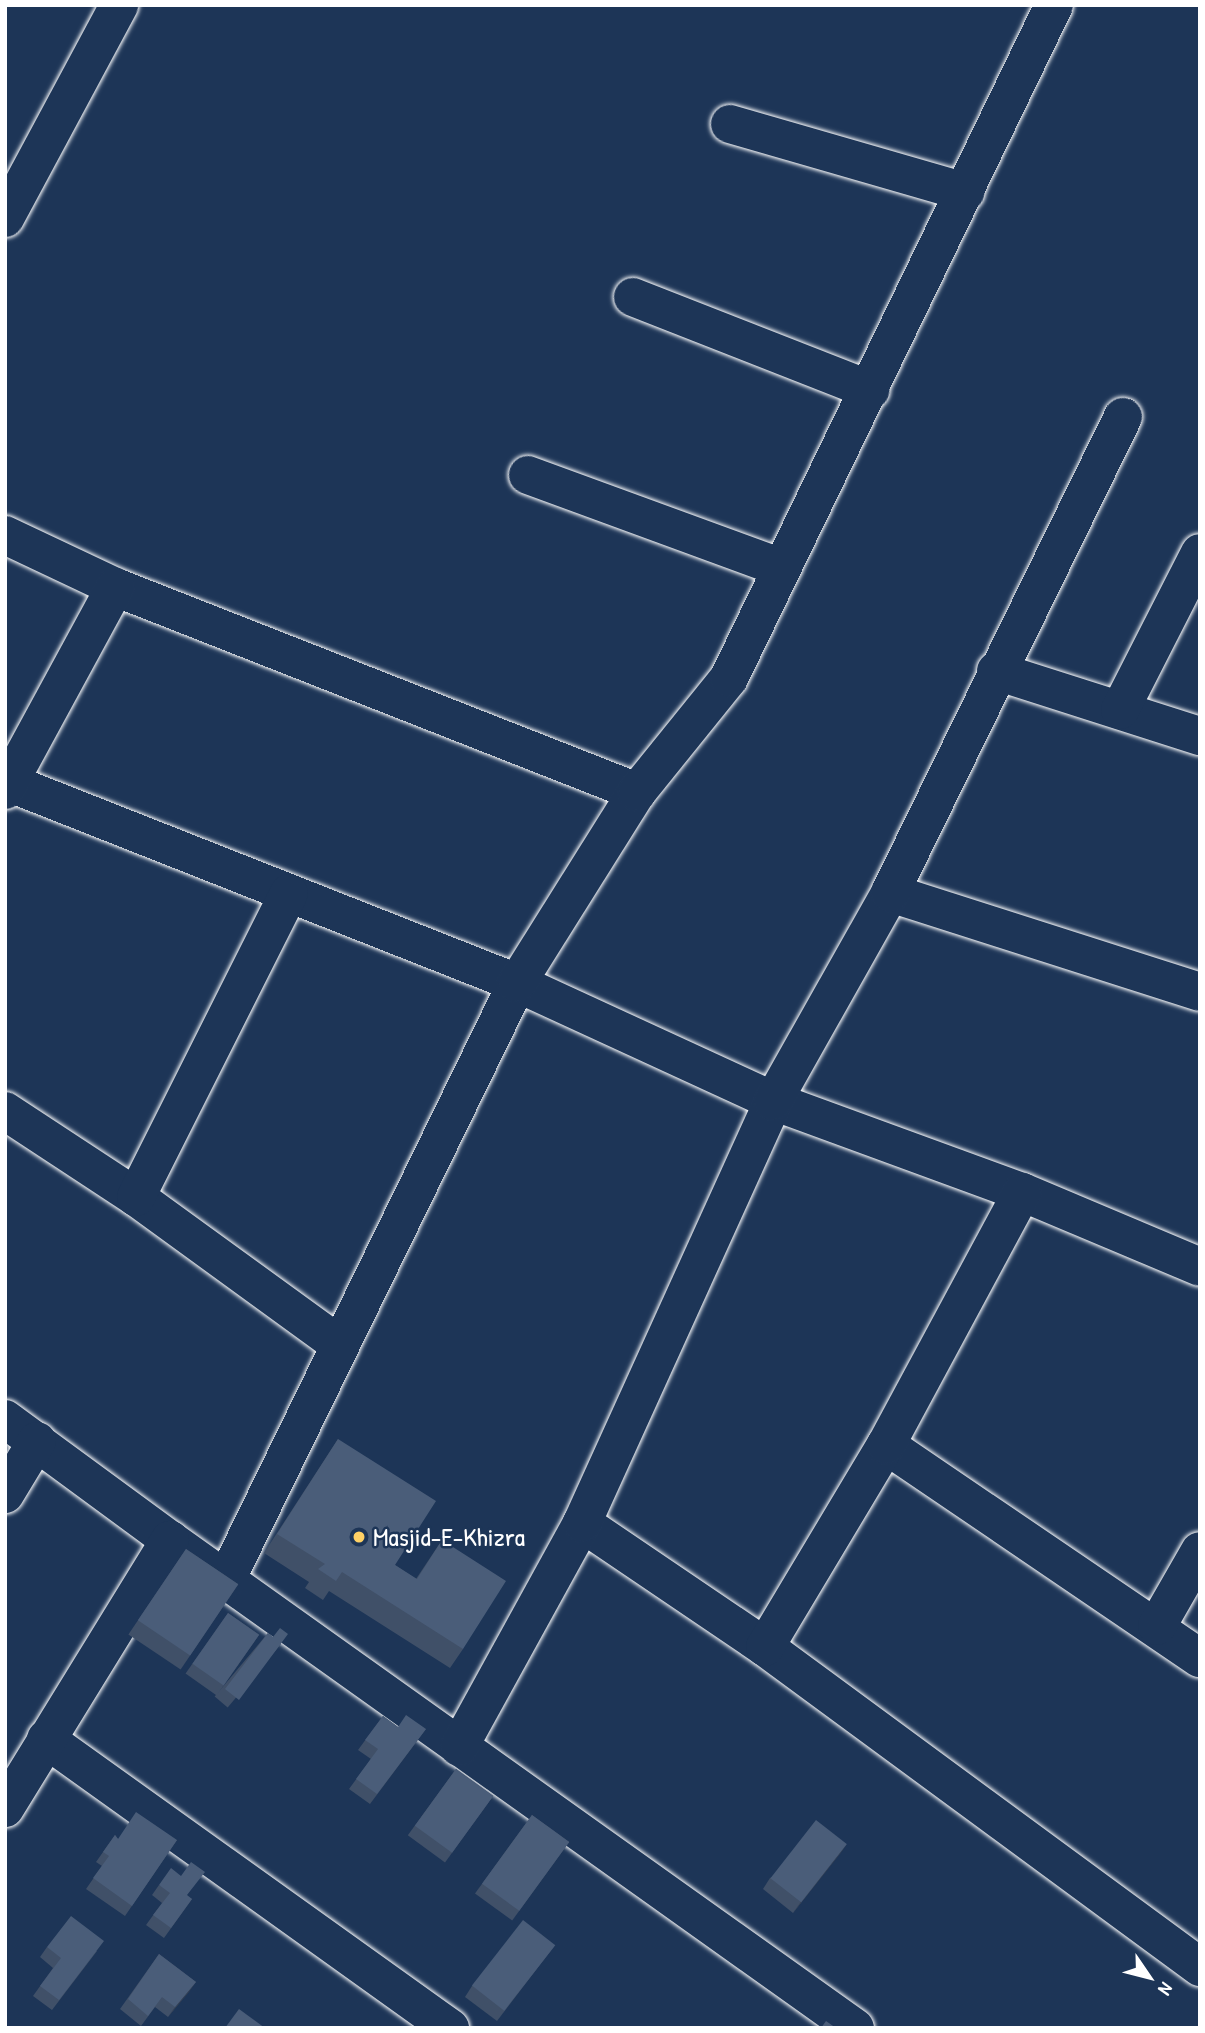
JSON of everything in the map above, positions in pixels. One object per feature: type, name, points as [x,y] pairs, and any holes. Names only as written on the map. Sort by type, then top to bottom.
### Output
[{"type":"street","points":[[5,218],[119,5]]},
{"type":"street","points":[[226,1580],[517,983],[637,792],[729,678],[1054,5]]},
{"type":"street","points":[[730,124],[965,192]]},
{"type":"street","points":[[633,298],[870,390]]},
{"type":"street","points":[[459,1746],[582,1523],[773,1101],[890,893],[996,671],[1123,417]]},
{"type":"street","points":[[528,475],[782,568]]},
{"type":"street","points":[[5,535],[115,587],[637,792]]},
{"type":"street","points":[[1120,710],[1200,554]]},
{"type":"street","points":[[115,587],[7,787],[517,983],[773,1101],[1021,1192],[1200,1267]]},
{"type":"street","points":[[996,671],[1200,736]]},
{"type":"street","points":[[890,893],[1200,992]]},
{"type":"street","points":[[136,1197],[289,894]]},
{"type":"street","points":[[5,1111],[136,1197],[340,1345]]},
{"type":"street","points":[[765,1647],[886,1446],[1021,1192]]},
{"type":"street","points":[[5,1419],[170,1540],[855,2028]]},
{"type":"street","points":[[5,1494],[37,1441]]},
{"type":"street","points":[[886,1446],[1157,1626],[1200,1658]]},
{"type":"street","points":[[582,1523],[765,1647],[1200,1967]]},
{"type":"street","points":[[5,1808],[170,1540]]},
{"type":"street","points":[[1157,1626],[1200,1551]]},
{"type":"street","points":[[46,1739],[450,2028]]},
{"type":"building","points":[[338,1439],[436,1501],[395,1565],[417,1579],[442,1540],[506,1581],[463,1649],[342,1572],[336,1581],[318,1569],[325,1564],[277,1534]]},
{"type":"building","points":[[186,1549],[238,1584],[190,1656],[138,1620]]},
{"type":"building","points":[[228,1613],[259,1635],[224,1686],[192,1664]]},
{"type":"building","points":[[280,1628],[288,1634],[239,1700],[225,1689],[268,1633],[273,1637]]},
{"type":"building","points":[[406,1715],[426,1729],[377,1794],[356,1779],[378,1749],[365,1740],[383,1716],[398,1727]]},
{"type":"building","points":[[456,1769],[493,1796],[452,1853],[415,1826]]},
{"type":"building","points":[[136,1812],[177,1840],[132,1906],[93,1878],[109,1856],[103,1852],[115,1835],[118,1839]]},
{"type":"building","points":[[532,1815],[569,1842],[519,1911],[482,1884]]},
{"type":"building","points":[[816,1820],[847,1844],[801,1902],[770,1878]]},
{"type":"building","points":[[191,1862],[205,1872],[187,1895],[192,1899],[171,1928],[153,1915],[170,1893],[159,1885],[171,1868],[181,1876]]},
{"type":"building","points":[[71,1916],[104,1941],[59,2000],[40,1986],[61,1958],[47,1947]]},
{"type":"building","points":[[523,1920],[555,1945],[504,2011],[472,1985]]},
{"type":"building","points":[[159,1954],[196,1982],[175,2007],[162,1997],[148,2016],[128,1999]]},
{"type":"building","points":[[239,2009],[265,2028],[225,2028]]},
{"type":"building","points":[[826,2021],[836,2028],[821,2028]]},
{"type":"place","name":"Masjid-E-Khizra","points":[[359,1537]]}]
